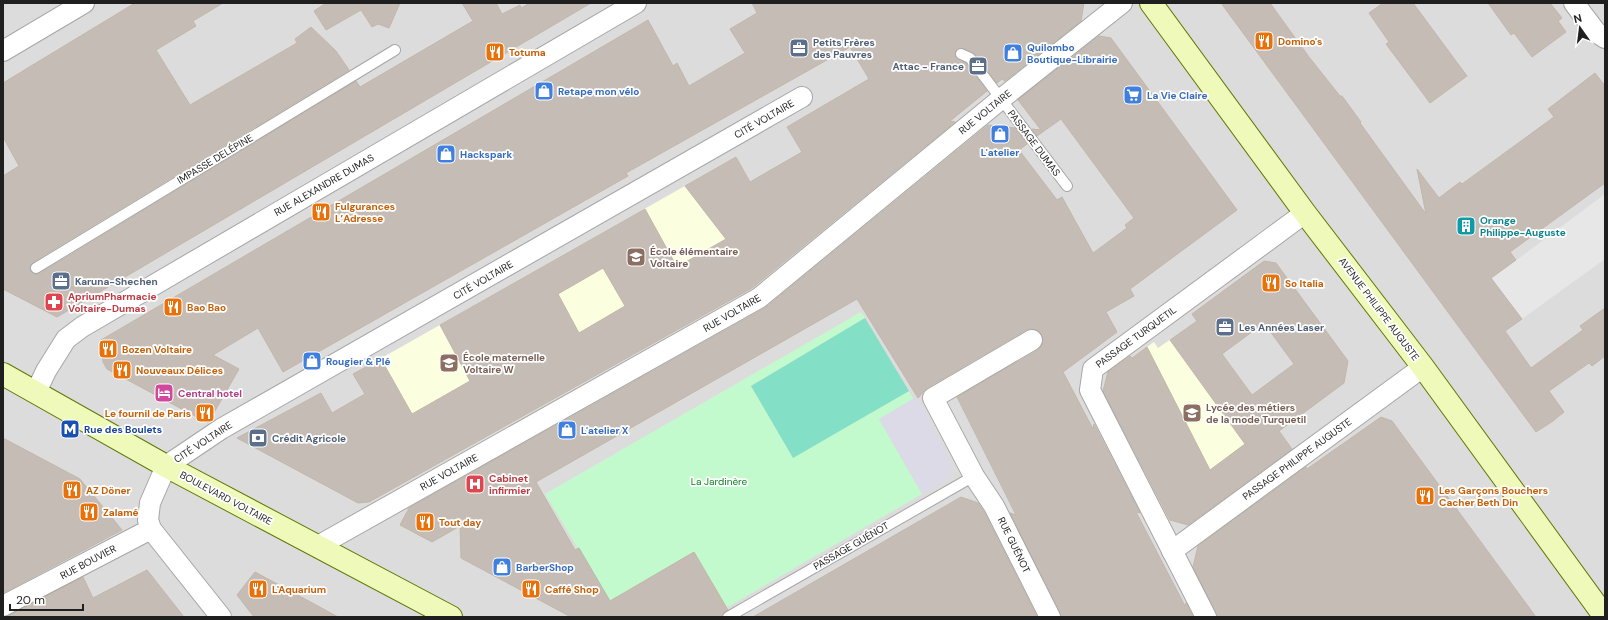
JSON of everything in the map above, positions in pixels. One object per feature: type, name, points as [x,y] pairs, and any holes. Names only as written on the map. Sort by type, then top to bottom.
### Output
[{"type":"main road","name":"AVENUE PHILIPPE AUGUSTE","points":[[1151,3],[1305,213],[1423,367],[1605,617]]},
{"type":"main road","name":"BOULEVARD VOLTAIRE","points":[[3,374],[166,466],[451,617]]},
{"type":"street","points":[[3,51],[84,3]]},
{"type":"street","name":"RUE ALEXANDRE DUMAS","points":[[36,392],[46,371],[66,339],[82,327],[636,3]]},
{"type":"street","name":"RUE VOLTAIRE","points":[[318,546],[759,298],[1001,99],[1122,3]]},
{"type":"street","points":[[1574,3],[1596,32],[1605,38]]},
{"type":"street","name":"CITÉ VOLTAIRE","points":[[166,466],[221,429],[802,97]]},
{"type":"street","name":"PASSAGE TURQUETIL","points":[[1206,617],[1090,390],[1093,369],[1305,213]]},
{"type":"street","name":"RUE GUÉNOT","points":[[1032,340],[933,398],[974,476],[994,506],[1050,617]]},
{"type":"street","name":"PASSAGE PHILIPPE AUGUSTE","points":[[1172,551],[1423,367]]},
{"type":"street","points":[[166,466],[150,503],[148,520],[151,529],[221,617]]},
{"type":"street","name":"RUE BOUVIER","points":[[3,606],[151,529]]},
{"type":"lane","name":"IMPASSE DELÉPINE","points":[[36,268],[395,50]]},
{"type":"lane","name":"PASSAGE DUMAS","points":[[961,54],[970,58],[1067,186]]},
{"type":"lane","name":"PASSAGE GUÉNOT","points":[[728,617],[974,476]]},
{"type":"shaded area","points":[[3,3],[1605,3],[1605,617],[3,617]]},
{"type":"shaded area","name":"École élémentaire Voltaire","points":[[736,157],[750,182],[702,209],[731,246],[407,431],[371,364]]},
{"type":"shaded area","points":[[1605,194],[1605,259],[1522,319],[1483,285]]},
{"type":"shaded area","name":"Lycée des métiers de la mode Turquetil","points":[[1197,321],[1290,446],[1185,524],[1173,521],[1104,387],[1107,376],[1154,342],[1158,348]]},
{"type":"shaded area","points":[[918,398],[952,466],[949,479],[922,494],[879,419],[913,399]]},
{"type":"green space","name":"La Jardinère","points":[[861,312],[865,318],[751,386],[793,457],[909,391],[913,399],[879,419],[922,494],[726,608],[694,552],[610,601],[545,494]]},
{"type":"green space","points":[[865,318],[909,391],[793,458],[751,386]]},
{"type":"building","points":[[135,3],[223,3],[193,21],[196,26],[156,50],[190,105],[297,43],[295,39],[311,27],[336,51],[349,70],[33,262],[30,269],[33,274],[39,274],[356,81],[360,87],[473,21],[462,3],[496,3],[502,14],[520,5],[521,8],[530,3],[591,3],[57,317],[3,289],[3,176],[19,166],[3,137],[3,83]]},
{"type":"building","points":[[326,3],[400,3],[389,28],[378,24],[372,27],[361,10],[326,30],[314,11]]},
{"type":"building","points":[[752,3],[1084,3],[1081,21],[1005,81],[1002,79],[997,83],[973,52],[963,48],[957,49],[955,52],[956,57],[966,63],[987,91],[950,121],[955,122],[752,288],[369,502],[358,503],[237,438],[321,393],[332,413],[365,394],[353,374],[381,359],[412,414],[470,381],[440,325],[645,209],[677,267],[726,239],[685,186],[736,157],[750,182],[802,152],[787,127],[869,79],[850,47],[626,173],[628,176],[283,372],[258,328],[213,355],[239,369],[208,423],[107,369],[103,362],[101,340],[648,20],[673,66],[677,63],[689,86],[745,53],[730,29],[757,13]],"holes":[[[603,268],[625,306],[579,333],[558,294]]]},
{"type":"building","name":"Orange Philippe-Auguste","points":[[1221,3],[1270,3],[1309,57],[1340,96],[1342,96],[1426,214],[1417,169],[1439,198],[1460,182],[1462,184],[1554,117],[1548,109],[1595,73],[1605,86],[1605,183],[1510,252],[1516,260],[1491,278],[1522,319],[1505,331],[1531,368],[1583,330],[1580,326],[1605,308],[1605,356],[1592,366],[1589,363],[1549,391],[1564,412],[1553,421],[1536,432]]},
{"type":"building","points":[[1383,3],[1413,3],[1467,76],[1430,103],[1386,44],[1389,42],[1369,13]]},
{"type":"building","points":[[1488,3],[1550,3],[1562,18],[1558,21],[1566,32],[1532,57],[1514,33],[1511,35]]},
{"type":"building","points":[[1099,36],[1111,38],[1237,210],[1130,289],[1134,296],[1106,312],[1117,332],[1063,372],[1093,429],[1094,424],[1140,513],[1136,512],[1185,606],[1186,603],[1193,617],[1061,617],[1010,513],[1016,515],[957,397],[1038,350],[1042,345],[1043,340],[1038,330],[1026,330],[927,388],[918,398],[857,299],[536,482],[575,550],[579,548],[610,601],[694,552],[728,610],[723,613],[722,617],[571,617],[461,558],[460,526],[432,542],[400,525],[409,508],[765,308],[988,125],[1015,128],[1027,144],[1019,150],[1057,200],[1062,197],[1093,253],[1127,228],[1125,225],[1134,218],[1061,119],[1037,136],[1032,129],[1041,130],[1018,100]]},
{"type":"building","points":[[1264,261],[1276,263],[1348,361],[1344,383],[1279,431],[1292,449],[1188,525],[1170,520],[1103,391],[1108,372],[1130,356],[1132,358],[1147,347],[1210,470],[1245,444],[1170,340],[1197,321],[1192,314]],"holes":[[[1264,323],[1294,364],[1252,395],[1222,354]]]},
{"type":"building","points":[[1381,417],[1392,421],[1536,617],[1217,617],[1193,567],[1198,546],[1306,467],[1307,469]]},
{"type":"building","points":[[3,438],[80,479],[122,530],[3,593]]},
{"type":"building","points":[[961,497],[978,503],[984,512],[1037,617],[753,617]]},
{"type":"building","points":[[147,570],[184,617],[5,617],[83,577],[93,598]]},
{"type":"building","points":[[255,572],[338,617],[254,617],[237,595]]},
{"type":"place","name":"Domino's","points":[[1264,41]]},
{"type":"place","name":"Petits Frères des Pauvres","points":[[799,48]]},
{"type":"place","name":"Totuma","points":[[495,52]]},
{"type":"place","name":"Quilombo Boutique-Librairie","points":[[1013,53]]},
{"type":"place","name":"Attac - France","points":[[978,66]]},
{"type":"place","name":"Retape mon vélo","points":[[544,91]]},
{"type":"place","name":"La Vie Claire","points":[[1133,95]]},
{"type":"place","name":"L'atelier","points":[[1000,134]]},
{"type":"place","name":"Hackspark","points":[[446,154]]},
{"type":"place","name":"Fulgurances L’Adresse","points":[[321,212]]},
{"type":"place","name":"Orange Philippe-Auguste","points":[[1466,226]]},
{"type":"place","name":"École élémentaire Voltaire","points":[[636,257]]},
{"type":"place","name":"Karuna-Shechen","points":[[61,281]]},
{"type":"place","name":"So Italia","points":[[1271,283]]},
{"type":"place","name":"ApriumPharmacie Voltaire-Dumas","points":[[54,302]]},
{"type":"place","name":"Bao Bao","points":[[173,307]]},
{"type":"place","name":"Les Années Laser","points":[[1225,327]]},
{"type":"place","name":"Bozen Voltaire","points":[[108,349]]},
{"type":"place","name":"Rougier & Plé","points":[[312,361]]},
{"type":"place","name":"École maternelle Voltaire W","points":[[449,363]]},
{"type":"place","name":"Nouveaux Délices","points":[[122,370]]},
{"type":"place","name":"Central hotel","points":[[164,393]]},
{"type":"place","name":"Le fournil de Paris","points":[[205,413]]},
{"type":"place","name":"Lycée des métiers de la mode Turquetil","points":[[1192,413]]},
{"type":"place","name":"Rue des Boulets","points":[[70,429]]},
{"type":"place","name":"L'atelier X","points":[[567,430]]},
{"type":"place","name":"Crédit Agricole","points":[[258,438]]},
{"type":"place","name":"Cabinet infirmier","points":[[475,484]]},
{"type":"place","name":"AZ Döner","points":[[72,490]]},
{"type":"place","name":"Les Garçons Bouchers Cacher Beth Din","points":[[1425,496]]},
{"type":"place","name":"Zalamé","points":[[89,512]]},
{"type":"place","name":"Tout day","points":[[425,522]]},
{"type":"place","name":"BarberShop","points":[[502,567]]},
{"type":"place","name":"L'Aquarium","points":[[258,589]]},
{"type":"place","name":"Caffé Shop","points":[[531,589]]}]
